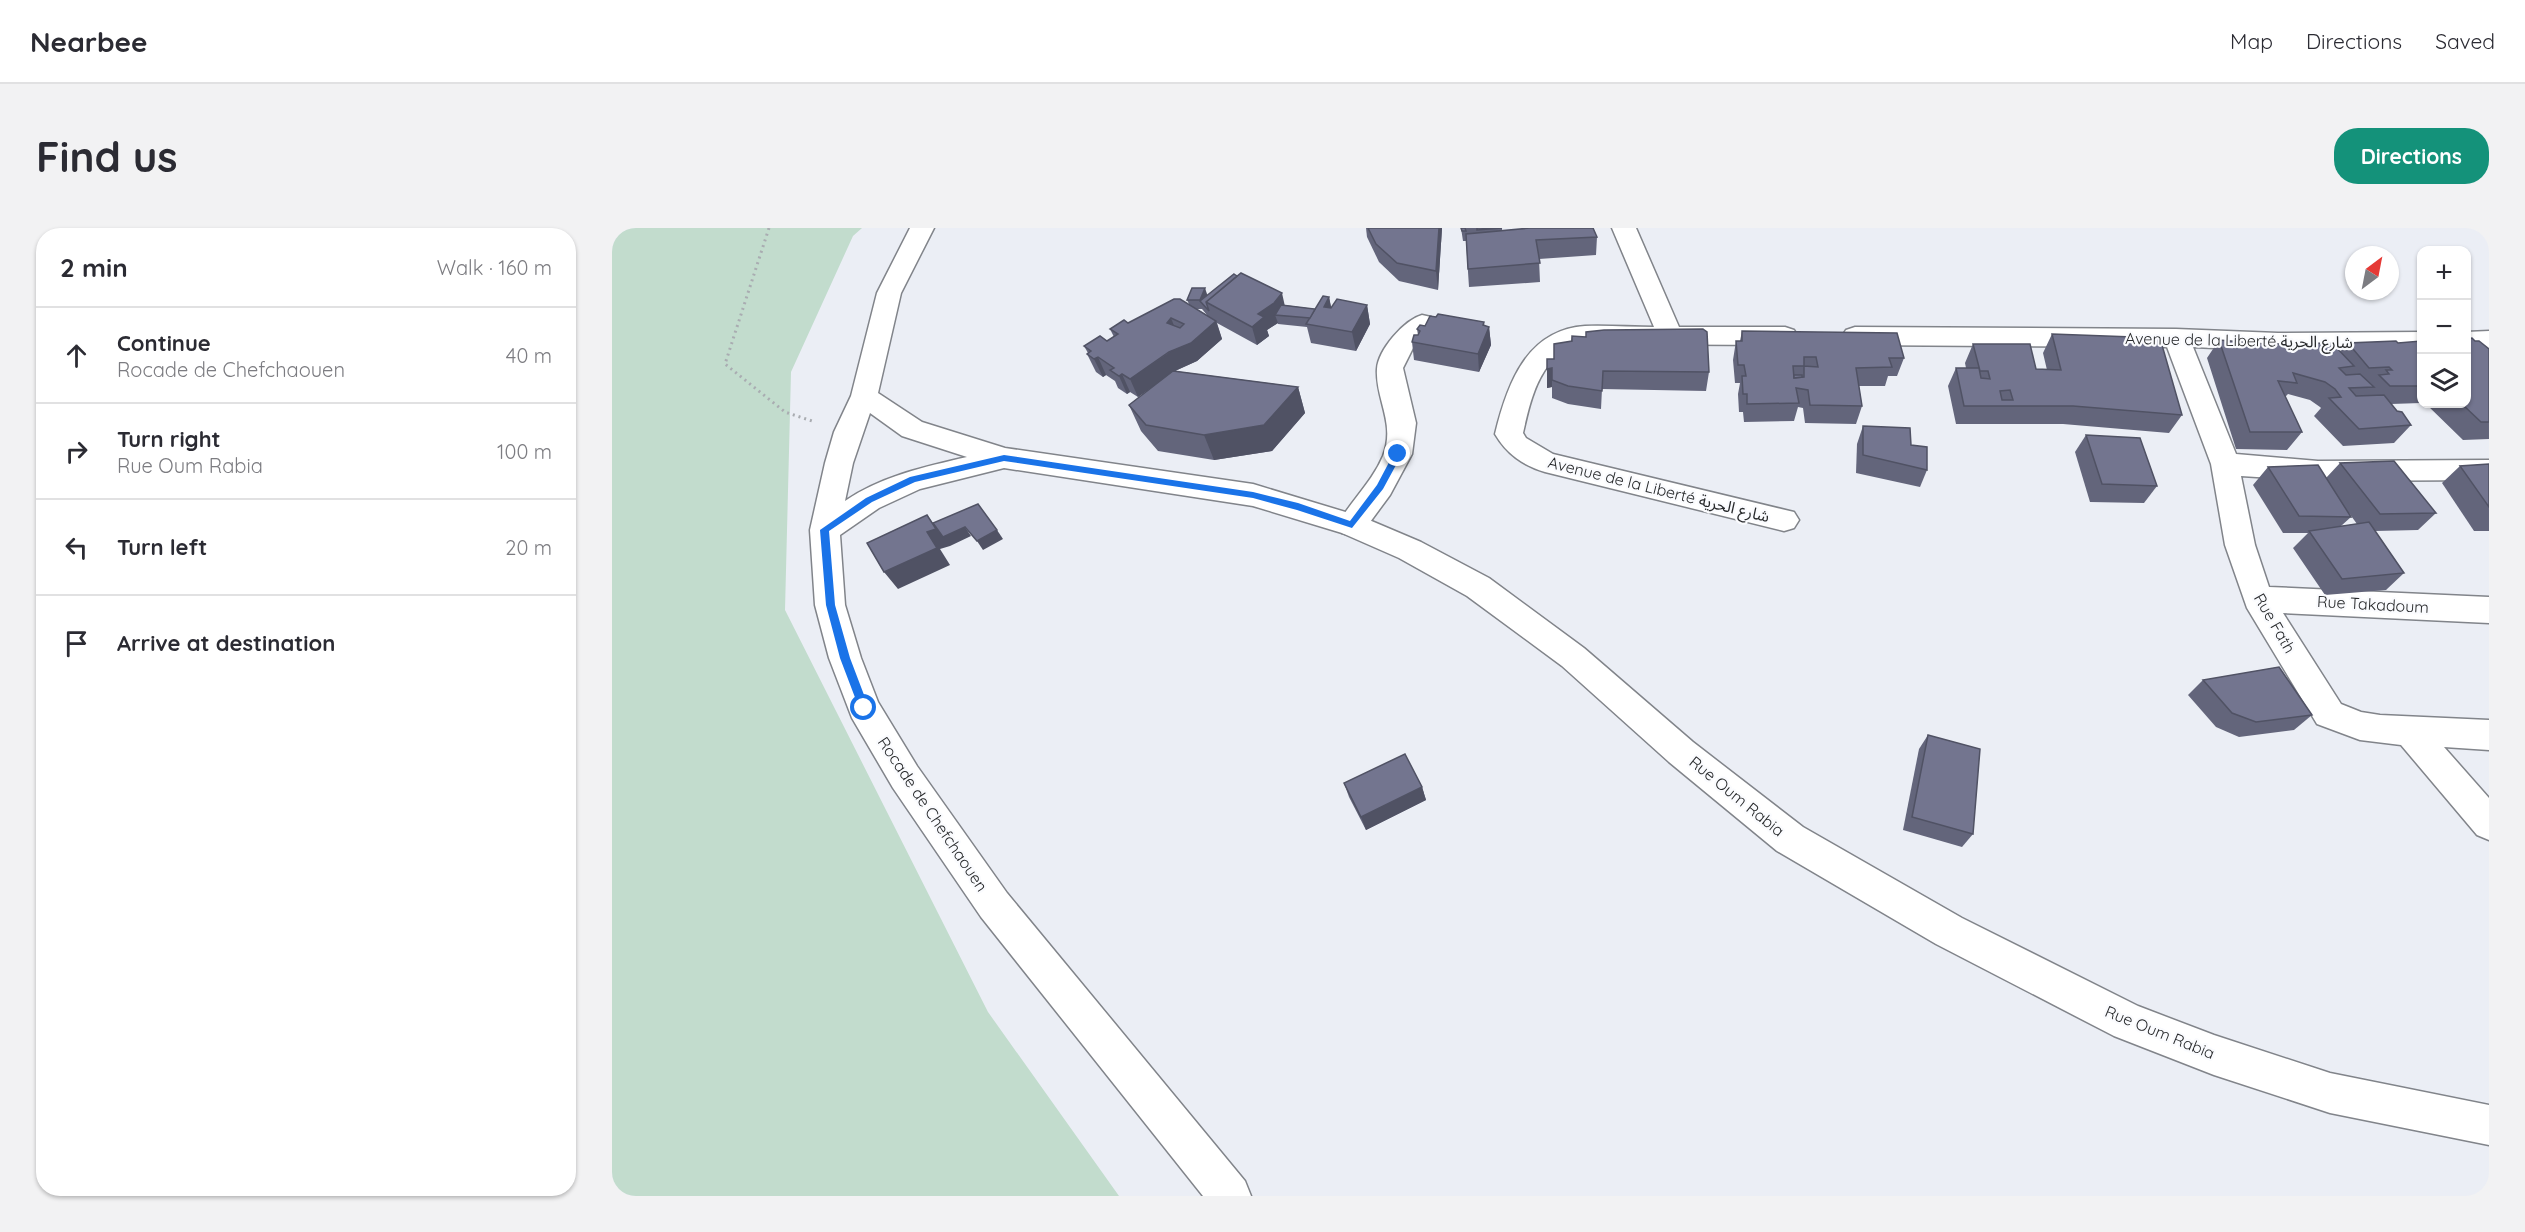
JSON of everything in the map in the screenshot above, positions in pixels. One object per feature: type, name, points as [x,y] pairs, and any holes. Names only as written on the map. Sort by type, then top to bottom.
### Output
[{"type":"street","name":"Rocade de Chefchaouen","points":[[922,228],[889,294],[864,396],[848,432],[825,530],[830,605],[845,658],[864,708],[905,777],[994,905],[1230,1196]]},
{"type":"street","points":[[1624,228],[1670,336]]},
{"type":"street","points":[[1352,525],[1380,487],[1398,454],[1402,423],[1390,369],[1404,339],[1422,323]]},
{"type":"street","name":"Avenue de la Liberté شارع الحرية","points":[[1784,520],[1545,462],[1516,445],[1509,434],[1517,399],[1531,370],[1544,352],[1557,341],[1583,335],[2176,338],[2278,342],[2417,341]]},
{"type":"street","name":"Rue Fath","points":[[2176,338],[2190,368],[2225,464],[2240,545],[2258,599],[2329,714],[2360,726],[2489,735]]},
{"type":"street","points":[[2471,341],[2489,340]]},
{"type":"street","name":"Rue Oum Rabia","points":[[864,396],[912,429],[1004,458],[1253,495],[1352,525],[1410,550],[1478,587],[1573,657],[1681,752],[1790,839],[1949,931],[2128,1022],[2214,1055],[2330,1093],[2489,1125]]},
{"type":"street","name":"Rue Oum Rabia","points":[[825,530],[869,500],[913,480],[1004,458]]},
{"type":"street","points":[[2225,464],[2318,471],[2489,470]]},
{"type":"street","name":"Rue Takadoum","points":[[2258,599],[2489,610]]},
{"type":"street","points":[[2409,730],[2489,824]]},
{"type":"path","points":[[769,228],[725,364],[785,412],[848,432]]},
{"type":"green space","points":[[612,228],[862,228],[853,236],[791,372],[785,610],[988,1012],[1119,1196],[612,1196]]},
{"type":"building","points":[[1368,228],[1439,228],[1436,271],[1397,263],[1376,244]]},
{"type":"building","points":[[1477,228],[1502,228],[1477,230]]},
{"type":"building","points":[[1530,228],[1593,228],[1597,237],[1536,240],[1540,263],[1468,269],[1466,234]]},
{"type":"building","points":[[1241,273],[1282,293],[1274,303],[1258,314],[1264,317],[1252,327],[1206,302]]},
{"type":"building","points":[[1234,274],[1237,276],[1206,302],[1209,311],[1200,301]]},
{"type":"building","points":[[1192,288],[1205,288],[1200,300],[1187,300]]},
{"type":"building","points":[[1323,296],[1329,297],[1324,307],[1331,308],[1337,299],[1367,305],[1352,332],[1306,324]]},
{"type":"building","points":[[1174,299],[1180,299],[1216,321],[1191,343],[1169,352],[1130,379],[1110,370],[1114,368],[1098,357],[1094,359],[1087,354],[1091,351],[1084,346],[1100,336],[1107,341],[1118,334],[1110,329],[1124,320],[1128,323]],"holes":[[[1171,318],[1184,324],[1180,328],[1167,323]]]},
{"type":"building","points":[[1281,305],[1315,309],[1310,318],[1275,315]]},
{"type":"building","points":[[1438,314],[1484,322],[1483,325],[1489,327],[1478,354],[1412,342],[1414,335],[1418,335],[1420,331],[1417,329],[1420,325],[1425,326],[1430,316],[1436,317]]},
{"type":"building","points":[[1703,329],[1707,332],[1709,372],[1603,371],[1602,391],[1568,386],[1552,380],[1552,368],[1547,369],[1547,359],[1554,359],[1554,344],[1572,341],[1572,336],[1586,337],[1586,332]]},
{"type":"building","points":[[1742,331],[1897,333],[1904,358],[1889,358],[1892,367],[1856,368],[1862,406],[1810,405],[1808,390],[1796,388],[1799,403],[1747,404],[1747,394],[1743,394],[1742,376],[1746,376],[1744,365],[1738,365],[1736,341],[1742,341]],"holes":[[[1804,357],[1816,357],[1818,367],[1804,366]],[[1793,366],[1804,366],[1804,377],[1794,378]]]},
{"type":"building","points":[[2052,334],[2160,338],[2182,415],[2073,406],[1964,406],[1956,368],[1979,368],[1981,378],[1990,379],[1988,371],[1980,371],[1973,344],[2030,344],[2036,369],[2061,370]],"holes":[[[2010,390],[2013,400],[2002,400],[2000,391]]]},
{"type":"building","points":[[2471,338],[2489,349],[2489,422],[2481,422],[2466,408],[2471,408]]},
{"type":"building","points":[[2219,340],[2266,344],[2332,343],[2354,366],[2339,368],[2346,375],[2360,374],[2374,387],[2349,388],[2356,396],[2384,395],[2397,411],[2402,412],[2411,425],[2359,429],[2329,398],[2341,397],[2335,389],[2325,382],[2293,373],[2297,383],[2278,381],[2302,432],[2250,432]]},
{"type":"building","points":[[2417,341],[2417,386],[2390,386],[2379,375],[2389,374],[2386,370],[2392,370],[2389,367],[2369,368],[2348,343]]},
{"type":"building","points":[[1173,371],[1298,387],[1264,425],[1204,435],[1146,425],[1129,405]]},
{"type":"building","points":[[1863,426],[1910,428],[1911,445],[1927,447],[1927,470],[1863,455]]},
{"type":"building","points":[[2086,435],[2140,438],[2157,486],[2102,484]]},
{"type":"building","points":[[2394,461],[2436,513],[2380,514],[2340,463]]},
{"type":"building","points":[[2489,464],[2489,507],[2460,466]]},
{"type":"building","points":[[2318,465],[2351,517],[2299,516],[2268,467]]},
{"type":"building","points":[[978,504],[997,530],[977,541],[965,527],[943,537],[933,523]]},
{"type":"building","points":[[927,515],[936,529],[927,532],[937,548],[884,572],[867,543]]},
{"type":"building","points":[[2369,522],[2404,573],[2342,579],[2309,531]]},
{"type":"building","points":[[2279,667],[2312,715],[2256,722],[2232,713],[2203,680]]},
{"type":"building","points":[[1928,735],[1980,749],[1973,834],[1912,817]]},
{"type":"building","points":[[1405,754],[1422,787],[1361,817],[1344,783]]},
{"type":"route","points":[[864,708],[845,658],[830,605],[825,530],[869,500],[913,480],[1004,458],[1253,495],[1352,525],[1380,487],[1398,454]]}]
